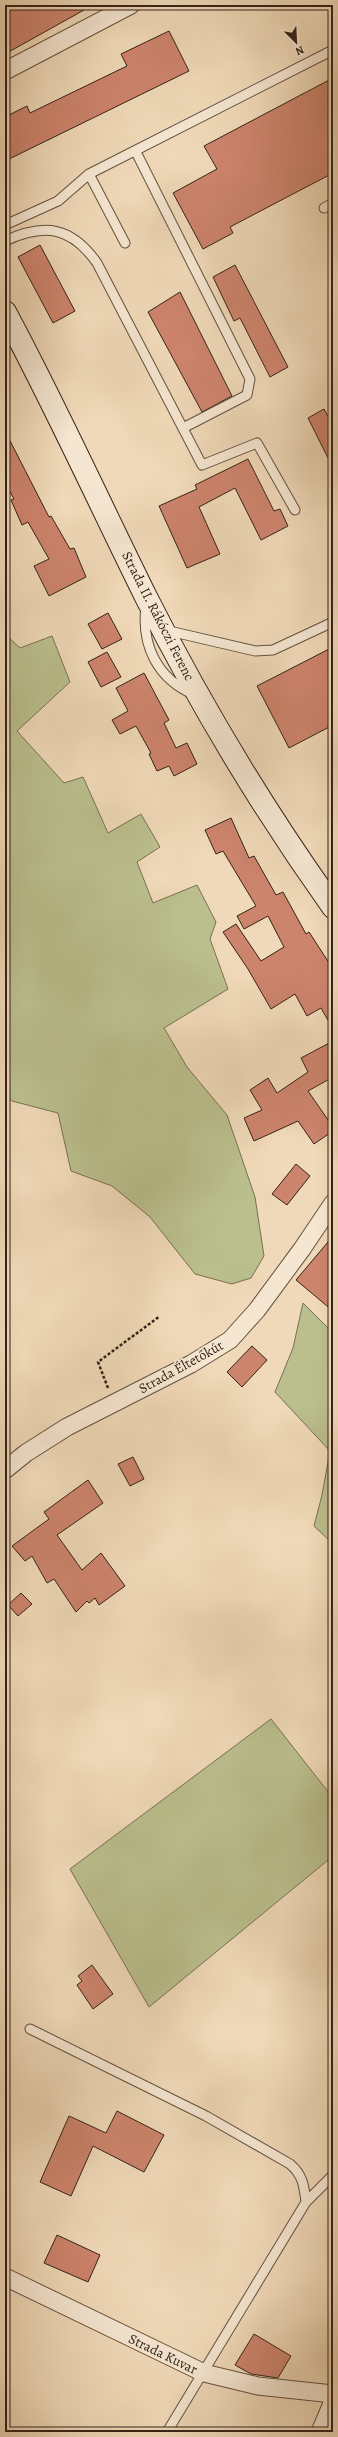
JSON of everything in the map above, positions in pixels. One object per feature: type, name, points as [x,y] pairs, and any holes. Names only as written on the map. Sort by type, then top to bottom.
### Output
[{"type":"main road","name":"Strada II. Rákóczi Ferenc","points":[[5,312],[38,372],[146,597],[200,697],[303,865],[333,907]]},
{"type":"street","points":[[5,71],[131,5]]},
{"type":"street","name":"Strada Éltetőkút","points":[[5,1470],[26,1453],[67,1427],[191,1364],[230,1340],[257,1310],[302,1250],[333,1203]]},
{"type":"street","name":"Strada Kuvar","points":[[5,2277],[204,2373],[258,2386],[333,2394]]},
{"type":"street","points":[[320,2432],[333,2401]]},
{"type":"lane","points":[[5,225],[58,201],[89,174],[136,152],[333,50]]},
{"type":"lane","points":[[136,152],[250,379],[247,395],[183,428]]},
{"type":"lane","points":[[89,174],[125,243]]},
{"type":"lane","points":[[324,208],[333,203]]},
{"type":"lane","points":[[5,242],[26,232],[43,230],[64,233],[78,239],[87,248],[97,263],[202,465],[257,443],[295,510]]},
{"type":"lane","points":[[146,597],[144,623],[145,638],[150,650],[169,680],[182,690],[200,697]]},
{"type":"lane","points":[[164,629],[255,651],[273,650],[333,622]]},
{"type":"lane","points":[[30,2029],[206,2116],[290,2164],[299,2172],[304,2183],[306,2202]]},
{"type":"lane","points":[[167,2432],[306,2202],[333,2175]]},
{"type":"path","points":[[113,1403],[98,1362],[160,1316]]},
{"type":"green space","points":[[5,634],[20,648],[52,636],[70,682],[17,731],[64,783],[83,777],[108,833],[141,814],[160,847],[137,862],[153,903],[197,885],[216,922],[210,939],[228,989],[164,1028],[187,1067],[227,1115],[255,1197],[264,1256],[251,1278],[232,1284],[195,1274],[150,1217],[112,1186],[71,1171],[58,1113],[12,1101],[5,1093]]},
{"type":"green space","points":[[303,1303],[333,1333],[333,1544],[314,1526],[322,1495],[330,1451],[275,1392],[293,1348]]},
{"type":"green space","points":[[271,1719],[333,1798],[333,1856],[149,2007],[70,1869]]},
{"type":"building","points":[[5,5],[93,5],[5,54]]},
{"type":"building","points":[[169,31],[189,71],[5,161],[5,117],[27,106],[30,113],[127,66],[121,54]]},
{"type":"building","points":[[333,78],[333,173],[230,227],[233,233],[203,249],[173,193],[217,169],[204,146]]},
{"type":"building","points":[[40,245],[75,311],[53,323],[18,257]]},
{"type":"building","points":[[235,265],[288,367],[270,377],[240,318],[234,321],[213,277]]},
{"type":"building","points":[[180,292],[232,396],[202,412],[148,312]]},
{"type":"building","points":[[324,409],[333,426],[333,468],[308,418]]},
{"type":"building","points":[[5,431],[49,517],[51,516],[70,549],[74,548],[86,577],[49,596],[34,566],[49,559],[28,522],[22,525],[11,500],[14,499],[5,482]]},
{"type":"building","points":[[248,459],[274,511],[280,509],[288,526],[261,540],[235,488],[199,507],[220,554],[187,568],[159,506],[197,489],[195,485]]},
{"type":"building","points":[[108,613],[122,639],[102,649],[88,624]]},
{"type":"building","points":[[333,647],[333,725],[289,748],[257,686]]},
{"type":"building","points":[[107,652],[121,677],[101,687],[88,662]]},
{"type":"building","points":[[144,673],[169,720],[164,723],[176,748],[187,743],[197,764],[174,776],[169,766],[157,771],[149,754],[151,753],[136,726],[120,734],[112,720],[128,711],[116,688]]},
{"type":"building","points":[[231,818],[249,858],[254,856],[276,895],[283,892],[306,934],[309,932],[333,969],[333,1029],[321,1008],[307,1016],[295,994],[271,1009],[248,969],[223,932],[236,924],[261,961],[284,947],[268,916],[244,929],[237,916],[256,906],[223,851],[216,854],[205,830]]},
{"type":"building","points":[[333,1041],[333,1077],[308,1091],[333,1127],[333,1131],[314,1144],[298,1121],[254,1141],[244,1118],[262,1110],[250,1090],[268,1078],[277,1093],[308,1072],[301,1058]]},
{"type":"building","points":[[296,1164],[310,1176],[287,1205],[272,1194]]},
{"type":"building","points":[[333,1236],[333,1311],[296,1280]]},
{"type":"building","points":[[252,1346],[267,1360],[242,1387],[227,1372]]},
{"type":"building","points":[[133,1457],[144,1479],[130,1486],[118,1464]]},
{"type":"building","points":[[88,1480],[103,1503],[57,1535],[82,1570],[101,1553],[125,1586],[99,1605],[95,1598],[89,1603],[87,1601],[76,1612],[54,1579],[47,1583],[32,1556],[25,1561],[12,1546],[49,1519],[44,1512]]},
{"type":"building","points":[[21,1593],[32,1604],[18,1616],[8,1605]]},
{"type":"building","points":[[92,1965],[113,1994],[93,2009],[77,1985],[82,1981],[78,1976]]},
{"type":"building","points":[[117,2111],[164,2135],[144,2172],[93,2146],[71,2196],[40,2182],[69,2116],[106,2133]]},
{"type":"building","points":[[57,2235],[100,2255],[88,2282],[44,2263]]},
{"type":"building","points":[[254,2334],[291,2356],[278,2378],[251,2374],[235,2365]]}]
